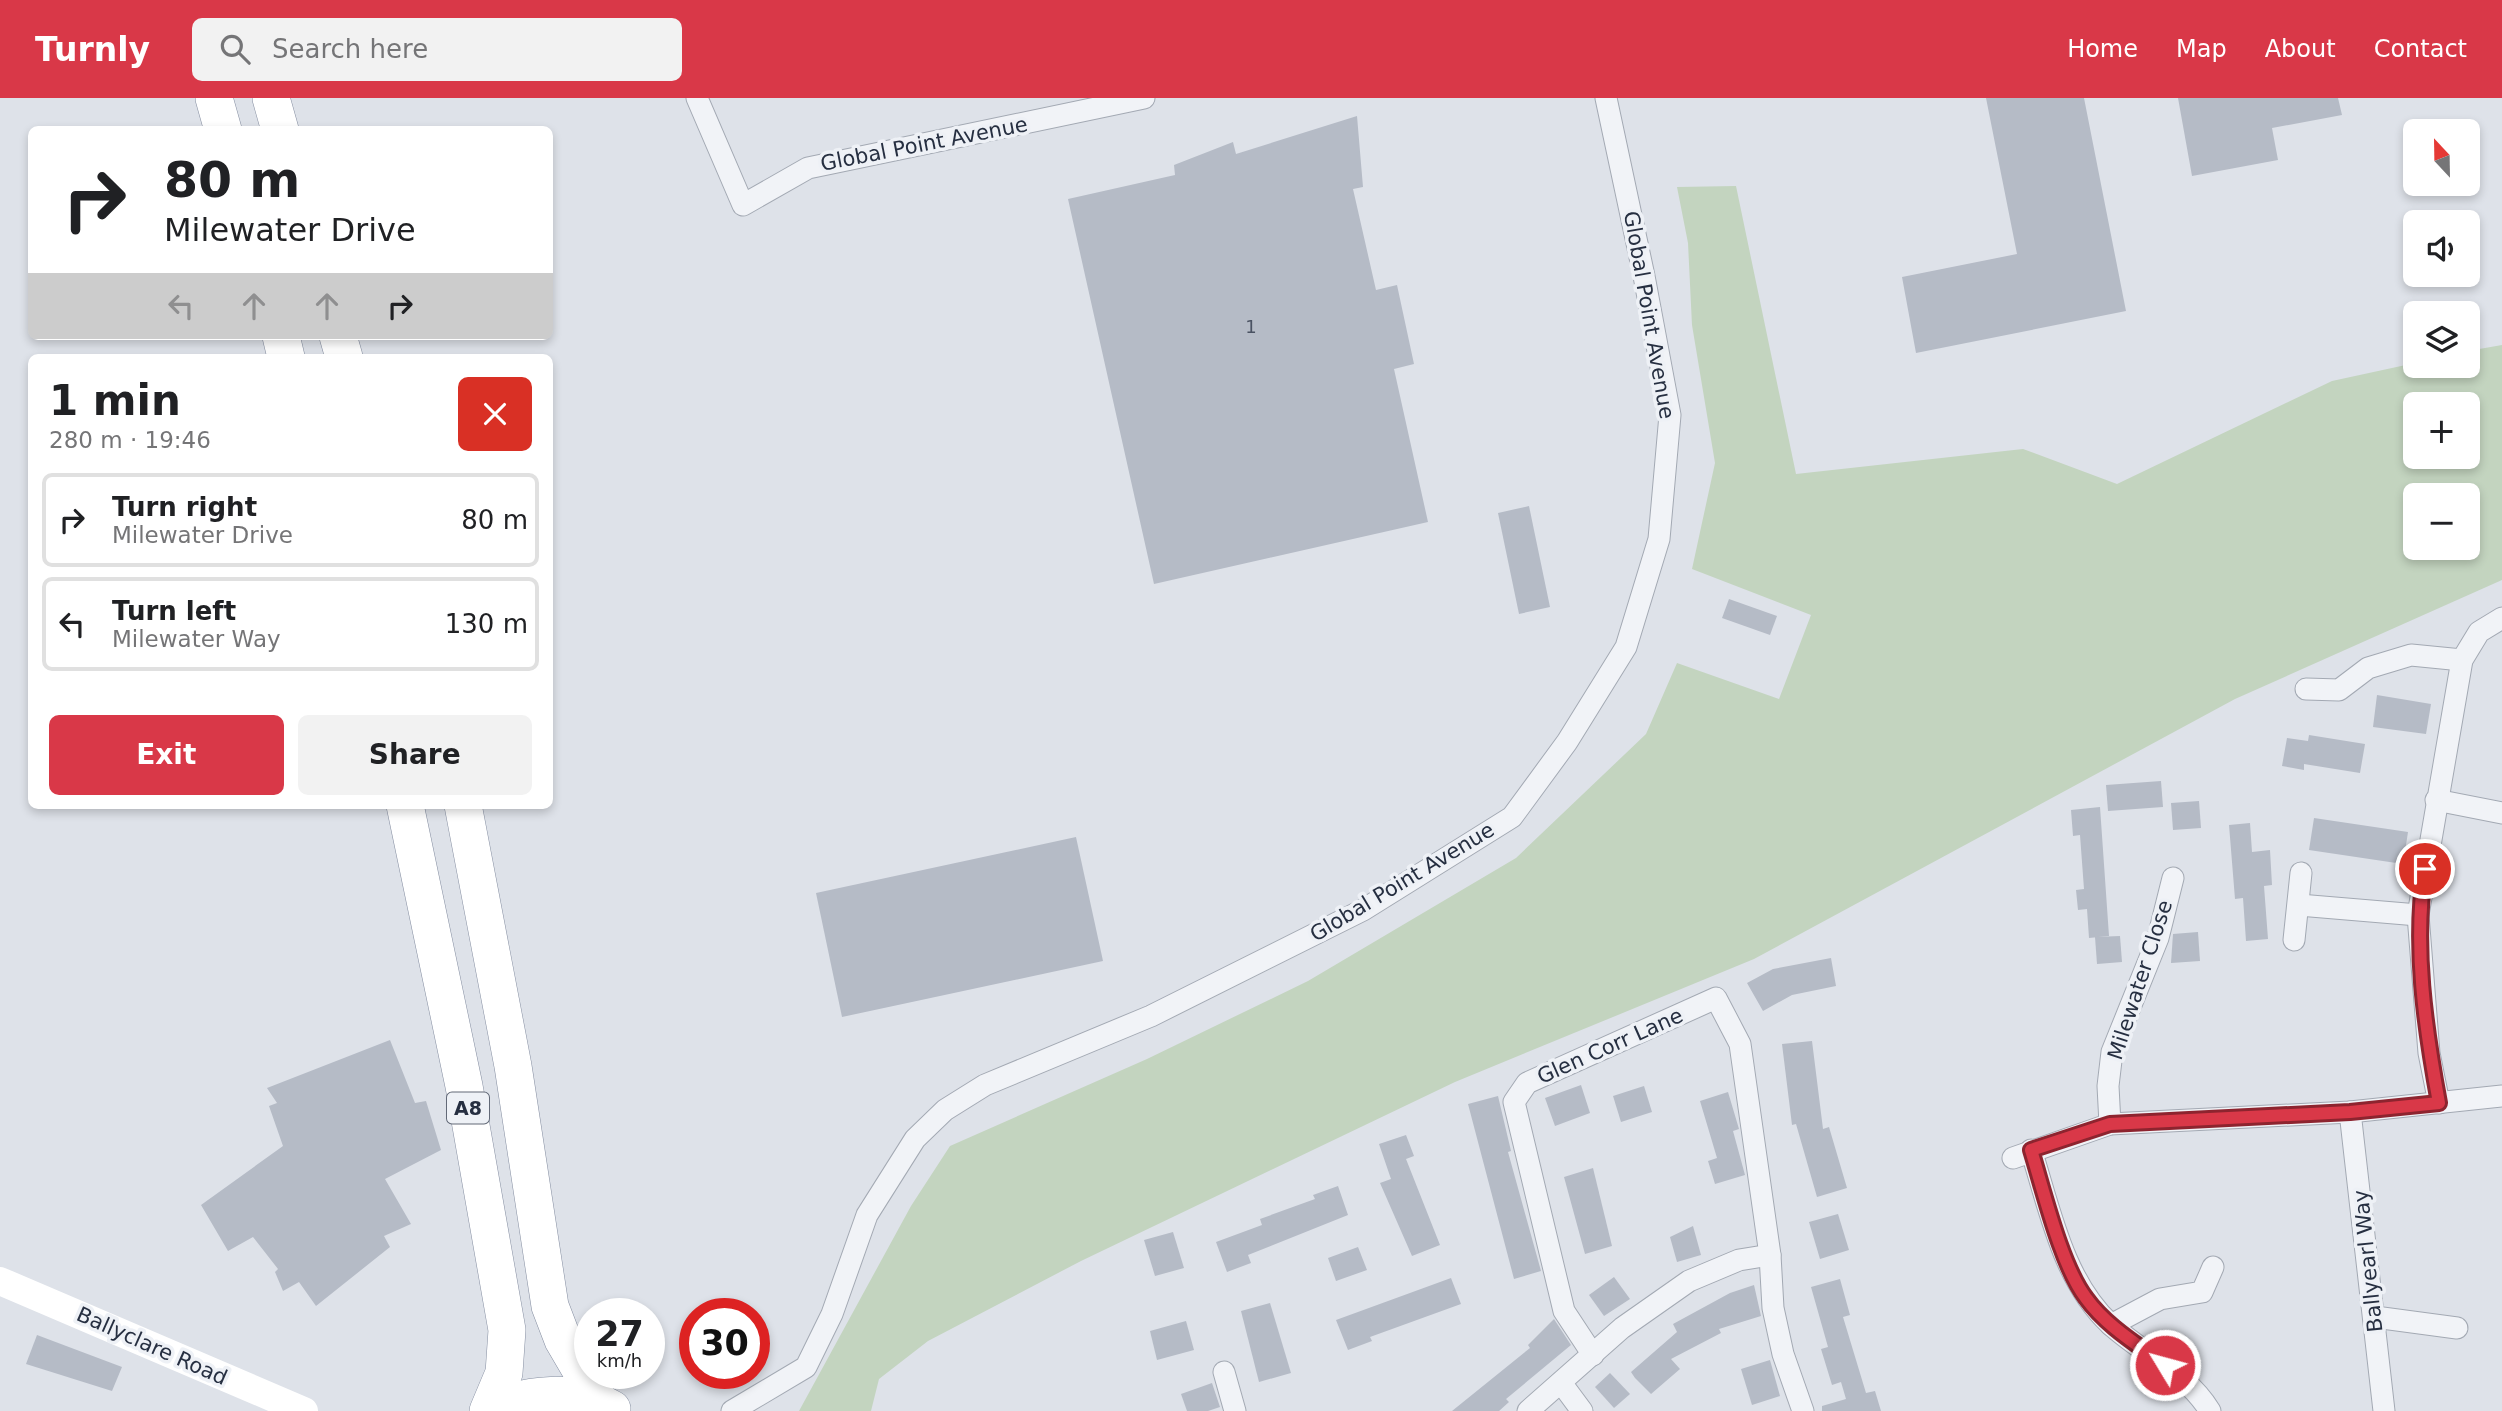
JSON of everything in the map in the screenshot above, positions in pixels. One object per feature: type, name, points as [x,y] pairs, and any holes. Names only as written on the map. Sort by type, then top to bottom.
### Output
[{"type":"highway","points":[[214,98],[222,126]]},
{"type":"highway","points":[[271,98],[279,126]]},
{"type":"highway","name":"A8","points":[[406,809],[469,1112],[507,1330],[504,1373],[489,1411]]},
{"type":"highway","name":"A8","points":[[464,809],[513,1066],[550,1306],[563,1340],[608,1407]]},
{"type":"highway","name":"A8","points":[[489,1411],[505,1403],[530,1397],[576,1397],[608,1407]]},
{"type":"main road","name":"Ballyclare Road","points":[[0,1281],[304,1411]]},
{"type":"street","name":"Global Point Avenue","points":[[697,98],[743,205],[808,168],[1144,98]]},
{"type":"street","name":"Global Point Avenue","points":[[732,1411],[806,1367],[832,1314],[867,1215],[915,1139],[945,1111],[985,1085],[1151,1016],[1363,910],[1512,817],[1567,742],[1626,646],[1659,539],[1670,415],[1606,98]]},
{"type":"street","points":[[2439,1103],[2429,1053],[2418,915],[2462,660],[2479,632],[2502,618]]},
{"type":"street","points":[[2306,689],[2339,690],[2368,668],[2411,655],[2462,660]]},
{"type":"street","points":[[2436,800],[2502,813]]},
{"type":"street","points":[[2294,940],[2301,873]]},
{"type":"street","name":"Milewater Close","points":[[2110,1124],[2108,1086],[2112,1052],[2158,938],[2173,878]]},
{"type":"street","points":[[2299,905],[2418,915]]},
{"type":"street","name":"Glen Corr Lane","points":[[1593,1355],[1564,1311],[1514,1101],[1527,1083],[1716,998],[1740,1044],[1770,1255]]},
{"type":"street","points":[[2210,1411],[2196,1389],[2111,1325],[2085,1297],[2022,1154],[2110,1124],[2350,1112],[2502,1096]]},
{"type":"street","name":"Ballyearl Way","points":[[2350,1112],[2385,1411]]},
{"type":"street","points":[[1528,1411],[1562,1384],[1622,1328],[1689,1280],[1739,1260],[1770,1255],[1773,1308],[1783,1354],[1803,1411]]},
{"type":"street","points":[[2111,1325],[2160,1299],[2202,1292],[2213,1266]]},
{"type":"street","points":[[2375,1317],[2457,1328]]},
{"type":"street","points":[[1224,1372],[1235,1411]]},
{"type":"street","points":[[1562,1384],[1582,1411]]},
{"type":"green space","points":[[1736,186],[1796,474],[2023,449],[2117,484],[2332,381],[2403,366],[2403,378],[2480,378],[2480,349],[2502,345],[2502,580],[2235,699],[1754,959],[1455,1082],[1081,1261],[928,1341],[879,1379],[871,1411],[799,1411],[911,1206],[950,1146],[1147,1059],[1308,981],[1516,858],[1646,734],[1677,663],[1779,699],[1811,615],[1692,569],[1715,463],[1692,325],[1688,243],[1677,187]]},
{"type":"building","points":[[1986,98],[2084,98],[2126,311],[1916,353],[1902,277],[2017,254]]},
{"type":"building","points":[[2178,98],[2338,98],[2342,115],[2272,128],[2278,160],[2192,176]]},
{"type":"building","points":[[1357,116],[1363,187],[1353,189],[1376,290],[1397,285],[1414,364],[1394,369],[1428,522],[1154,584],[1068,199],[1175,175],[1174,165],[1233,142],[1236,154]]},
{"type":"building","points":[[1529,506],[1550,607],[1519,614],[1498,513]]},
{"type":"building","points":[[1729,599],[1777,616],[1770,635],[1722,618]]},
{"type":"building","points":[[2377,695],[2431,704],[2426,734],[2373,727]]},
{"type":"building","points":[[2309,735],[2365,744],[2360,773],[2304,764],[2304,770],[2282,766],[2287,738],[2308,741]]},
{"type":"building","points":[[2161,781],[2163,807],[2108,811],[2106,785]]},
{"type":"building","points":[[2199,801],[2201,828],[2173,830],[2171,803]]},
{"type":"building","points":[[2100,807],[2109,936],[2089,938],[2087,909],[2078,910],[2076,890],[2084,889],[2080,835],[2073,836],[2071,810]]},
{"type":"building","points":[[2314,818],[2408,832],[2403,864],[2309,850]]},
{"type":"building","points":[[2250,823],[2252,852],[2270,850],[2272,885],[2264,886],[2268,939],[2246,941],[2243,898],[2235,899],[2229,825]]},
{"type":"building","points":[[1076,837],[1103,961],[842,1017],[816,893]]},
{"type":"building","points":[[2198,932],[2200,961],[2171,963],[2173,934]]},
{"type":"building","points":[[2120,936],[2122,962],[2097,964],[2095,937]]},
{"type":"building","points":[[1831,958],[1836,986],[1792,995],[1763,1011],[1747,983],[1773,969]]},
{"type":"building","points":[[390,1040],[415,1103],[426,1101],[441,1150],[385,1179],[411,1224],[384,1236],[390,1247],[316,1306],[299,1282],[283,1291],[275,1272],[278,1269],[253,1237],[228,1251],[201,1205],[283,1146],[269,1106],[277,1103],[267,1088]]},
{"type":"building","points":[[1812,1041],[1823,1129],[1829,1127],[1847,1188],[1817,1197],[1796,1124],[1792,1125],[1782,1044]]},
{"type":"building","points":[[1581,1085],[1590,1113],[1555,1126],[1545,1098]]},
{"type":"building","points":[[1644,1086],[1652,1112],[1621,1122],[1613,1096]]},
{"type":"building","points":[[1728,1092],[1739,1129],[1733,1131],[1745,1175],[1715,1184],[1708,1161],[1717,1158],[1700,1101]]},
{"type":"building","points":[[1498,1096],[1511,1151],[1508,1152],[1541,1271],[1514,1279],[1468,1104]]},
{"type":"building","points":[[1406,1135],[1414,1156],[1406,1159],[1440,1245],[1412,1256],[1380,1183],[1391,1179],[1379,1144]]},
{"type":"building","points":[[1593,1168],[1612,1246],[1585,1254],[1564,1177]]},
{"type":"building","points":[[1338,1186],[1348,1215],[1248,1255],[1251,1263],[1227,1272],[1216,1242],[1262,1225],[1260,1219],[1315,1199],[1313,1195]]},
{"type":"building","points":[[1838,1214],[1849,1250],[1820,1259],[1809,1222]]},
{"type":"building","points":[[1693,1226],[1701,1255],[1677,1262],[1670,1237]]},
{"type":"building","points":[[1173,1232],[1184,1268],[1155,1276],[1144,1240]]},
{"type":"building","points":[[1358,1247],[1367,1270],[1336,1281],[1328,1258]]},
{"type":"building","points":[[1614,1277],[1630,1299],[1604,1316],[1589,1295]]},
{"type":"building","points":[[1451,1278],[1461,1304],[1370,1337],[1372,1341],[1348,1350],[1336,1320]]},
{"type":"building","points":[[1840,1279],[1850,1315],[1843,1317],[1866,1393],[1875,1391],[1881,1411],[1822,1411],[1822,1406],[1846,1399],[1841,1382],[1832,1385],[1821,1349],[1828,1347],[1811,1287]]},
{"type":"building","points":[[1754,1285],[1761,1316],[1719,1329],[1721,1333],[1671,1359],[1680,1369],[1651,1394],[1635,1378],[1631,1372],[1677,1332],[1673,1324],[1730,1293]]},
{"type":"building","points":[[1270,1303],[1291,1373],[1259,1382],[1241,1311]]},
{"type":"building","points":[[1554,1319],[1571,1345],[1506,1399],[1509,1402],[1499,1411],[1452,1411],[1530,1348],[1528,1345]]},
{"type":"building","points":[[1186,1321],[1194,1350],[1157,1360],[1150,1331]]},
{"type":"building","points":[[37,1335],[122,1367],[112,1391],[26,1364]]},
{"type":"building","points":[[1770,1360],[1780,1396],[1752,1405],[1741,1369]]},
{"type":"building","points":[[1610,1373],[1630,1394],[1614,1408],[1595,1387]]},
{"type":"building","points":[[1212,1383],[1220,1407],[1208,1411],[1187,1411],[1181,1394]]},
{"type":"route","points":[[2165,1365],[2111,1325],[2085,1297],[2061,1244],[2031,1150],[2110,1124],[2350,1112],[2439,1103],[2429,1053],[2418,915],[2425,869]]}]
